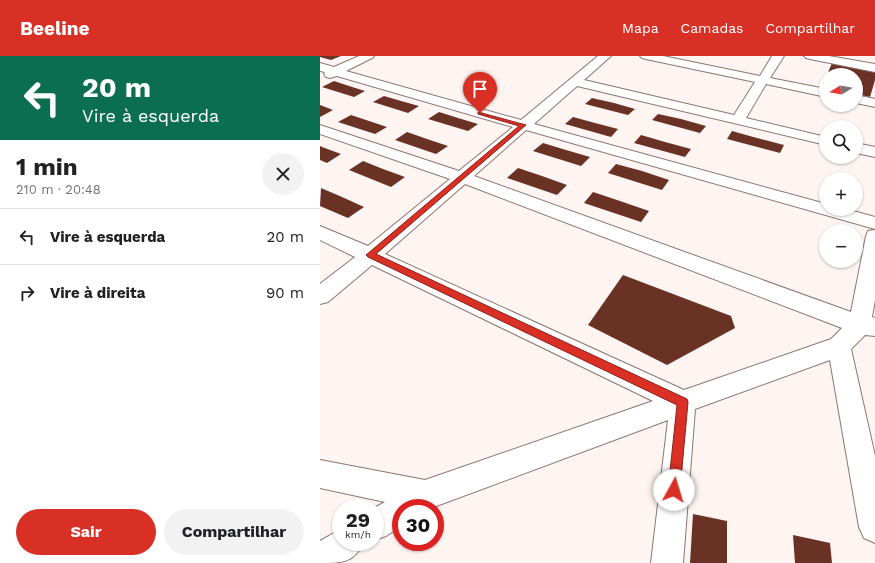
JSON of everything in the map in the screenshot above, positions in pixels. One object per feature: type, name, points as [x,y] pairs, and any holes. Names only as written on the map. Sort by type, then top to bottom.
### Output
[{"type":"street","points":[[320,79],[368,56]]},
{"type":"street","points":[[320,296],[463,178],[605,56]]},
{"type":"street","points":[[646,56],[819,92]]},
{"type":"street","points":[[737,121],[778,56]]},
{"type":"street","points":[[810,56],[875,68]]},
{"type":"street","points":[[320,67],[875,223]]},
{"type":"street","points":[[576,82],[819,139]]},
{"type":"street","points":[[863,100],[875,103]]},
{"type":"street","points":[[320,129],[463,178],[868,326]]},
{"type":"street","points":[[863,149],[875,152]]},
{"type":"street","points":[[320,232],[683,402]]},
{"type":"street","points":[[868,326],[875,236]]},
{"type":"street","points":[[423,499],[683,402],[839,346],[868,326]]},
{"type":"street","points":[[839,346],[874,512]]},
{"type":"street","points":[[667,563],[683,402]]},
{"type":"street","points":[[320,474],[395,499]]},
{"type":"street","points":[[320,561],[334,551]]},
{"type":"building","points":[[320,56],[341,56],[331,60]]},
{"type":"building","points":[[832,63],[859,68],[830,68]]},
{"type":"building","points":[[863,69],[875,71],[875,80],[870,97],[863,96]]},
{"type":"building","points":[[334,81],[365,91],[354,97],[322,87]]},
{"type":"building","points":[[384,96],[419,106],[408,113],[373,102]]},
{"type":"building","points":[[592,98],[635,109],[628,115],[585,104]]},
{"type":"building","points":[[320,105],[333,110],[320,117]]},
{"type":"building","points":[[439,112],[478,124],[468,131],[428,119]]},
{"type":"building","points":[[658,114],[706,126],[700,133],[652,120]]},
{"type":"building","points":[[351,115],[387,127],[375,134],[338,122]]},
{"type":"building","points":[[573,117],[618,129],[611,137],[565,124]]},
{"type":"building","points":[[732,131],[784,145],[780,153],[727,139]]},
{"type":"building","points":[[407,132],[448,146],[436,154],[395,140]]},
{"type":"building","points":[[641,135],[691,149],[685,157],[634,143]]},
{"type":"building","points":[[543,143],[590,157],[581,166],[533,151]]},
{"type":"building","points":[[320,146],[341,154],[327,163],[320,160]]},
{"type":"building","points":[[363,161],[405,177],[391,187],[349,170]]},
{"type":"building","points":[[616,164],[669,180],[662,190],[608,173]]},
{"type":"building","points":[[518,168],[567,185],[557,195],[507,178]]},
{"type":"building","points":[[321,188],[364,207],[348,218],[320,206]]},
{"type":"building","points":[[593,192],[649,211],[641,222],[584,203]]},
{"type":"building","points":[[623,275],[731,316],[735,328],[667,365],[588,325]]},
{"type":"building","points":[[693,514],[727,521],[727,563],[690,563]]},
{"type":"building","points":[[793,535],[830,543],[832,563],[795,563]]},
{"type":"route","points":[[480,113],[523,125],[463,178],[370,255],[683,402],[674,490]]}]
